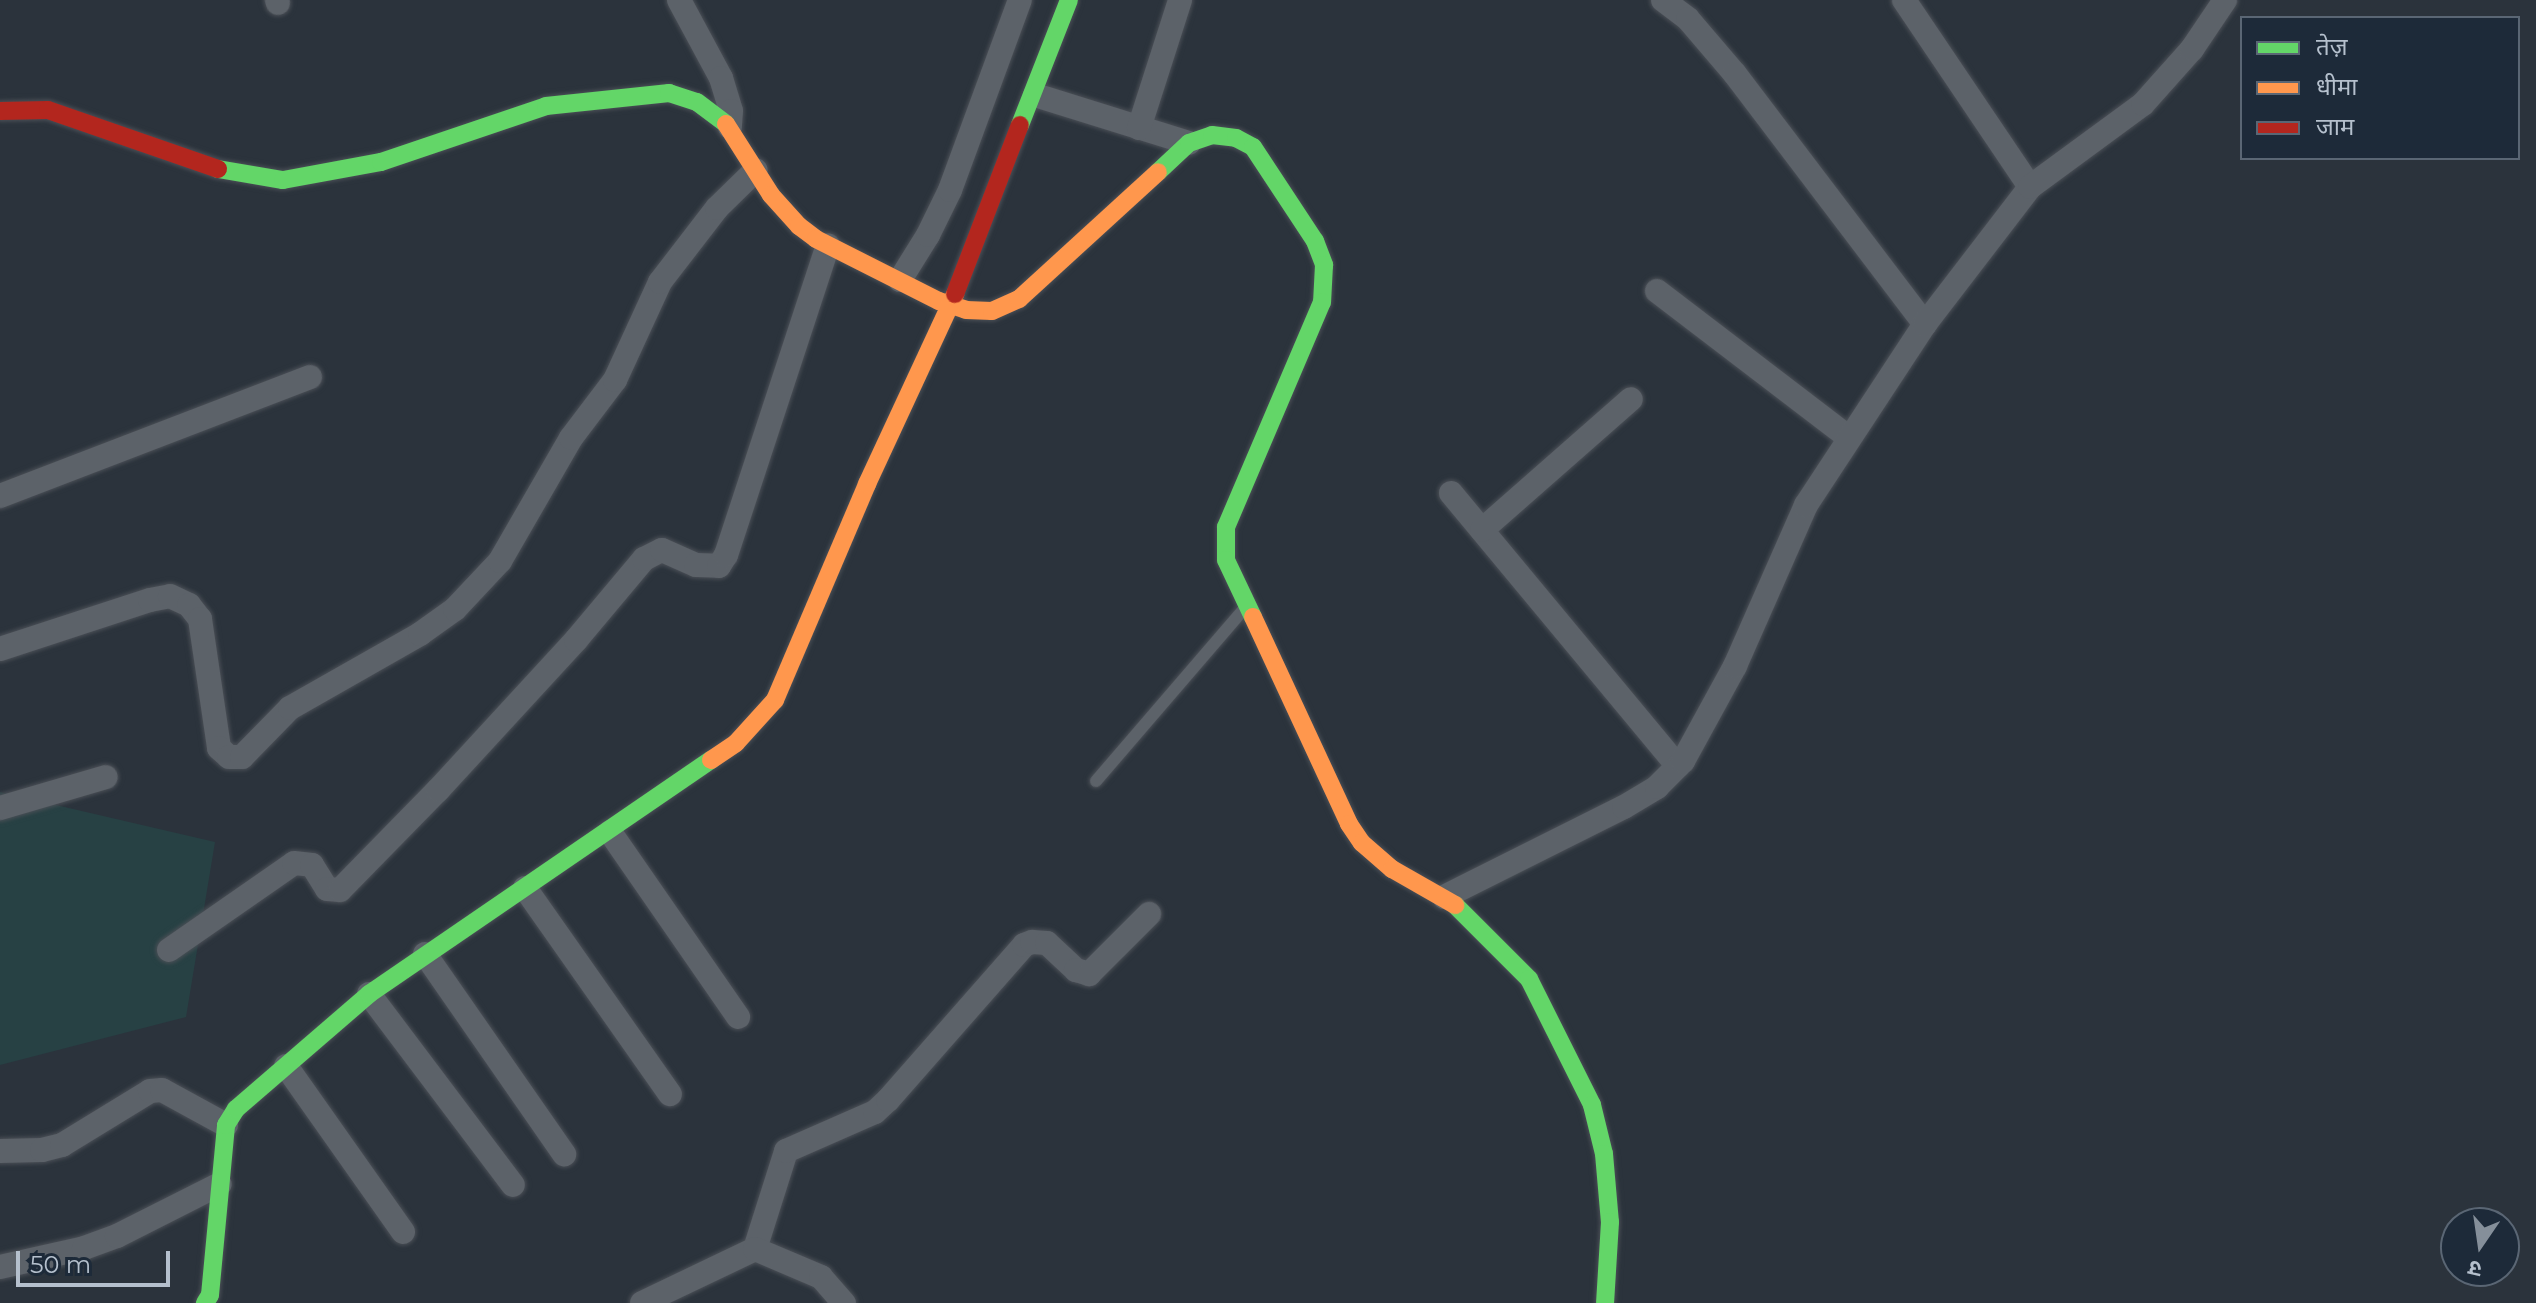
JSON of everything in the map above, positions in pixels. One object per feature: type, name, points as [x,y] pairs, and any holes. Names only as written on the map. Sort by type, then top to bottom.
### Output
[{"type":"street","points":[[679,0],[721,78],[731,111],[730,127]]},
{"type":"street","points":[[905,282],[950,190],[1020,0]]},
{"type":"street","points":[[205,1303],[210,1295],[226,1125],[236,1109],[369,994],[736,743],[775,700],[1035,95],[1069,0]]},
{"type":"street","points":[[1139,128],[1180,0]]},
{"type":"street","points":[[1663,0],[1688,19],[1735,74],[1925,324]]},
{"type":"street","points":[[1904,0],[2030,187]]},
{"type":"street","points":[[1444,897],[1624,807],[1657,787],[1678,766],[1735,666],[1806,505],[1925,324],[2030,187],[2143,104],[2192,49],[2225,0]]},
{"type":"street","points":[[0,111],[48,110],[226,172],[283,180],[381,162],[546,106],[669,93],[697,102],[730,127],[771,195],[799,226],[828,245],[945,303],[992,311],[1019,299],[1189,143],[1212,135],[1236,138],[1253,147],[1315,241],[1324,265],[1322,302],[1226,527],[1226,560],[1349,824],[1377,858],[1444,897],[1480,928],[1529,979],[1557,1029],[1592,1105],[1609,1188],[1605,1303]]},
{"type":"street","points":[[1035,95],[1189,143]]},
{"type":"street","points":[[0,649],[170,596],[189,605],[200,619],[219,748],[229,757],[242,757],[290,708],[420,634],[455,609],[476,589],[500,561],[571,438],[615,380],[660,282],[710,216],[756,170]]},
{"type":"street","points":[[169,950],[294,863],[312,865],[327,889],[340,890],[576,640],[644,559],[662,550],[696,565],[719,566],[726,555],[828,245]]},
{"type":"street","points":[[1657,291],[1848,437]]},
{"type":"street","points":[[0,496],[310,377]]},
{"type":"street","points":[[1482,530],[1631,399]]},
{"type":"street","points":[[1451,493],[1678,766]]},
{"type":"street","points":[[0,808],[106,777]]},
{"type":"street","points":[[610,832],[738,1017]]},
{"type":"street","points":[[525,888],[670,1094]]},
{"type":"street","points":[[642,1303],[755,1249],[786,1151],[875,1112],[1024,945],[1047,943],[1076,970],[1089,974],[1149,914]]},
{"type":"street","points":[[425,954],[564,1154]]},
{"type":"street","points":[[369,994],[513,1185]]},
{"type":"street","points":[[286,1066],[403,1232]]},
{"type":"street","points":[[0,1151],[42,1150],[62,1145],[150,1091],[162,1090],[226,1125]]},
{"type":"street","points":[[0,1267],[84,1248],[117,1236],[220,1184]]},
{"type":"street","points":[[755,1249],[821,1277],[844,1303]]},
{"type":"lane","points":[[1096,781],[1247,606]]},
{"type":"green space","points":[[0,792],[215,842],[186,1017],[0,1065]]},
{"type":"traffic: fast","points":[[1020,125],[1069,0]]},
{"type":"traffic: fast","points":[[218,169],[283,180],[381,162],[546,106],[669,93],[697,102],[726,124]]},
{"type":"traffic: fast","points":[[1158,172],[1189,143],[1212,135],[1236,138],[1253,147],[1315,241],[1324,265],[1322,302],[1226,527],[1226,560],[1253,617]]},
{"type":"traffic: fast","points":[[205,1303],[210,1295],[226,1125],[236,1109],[369,994],[711,760]]},
{"type":"traffic: fast","points":[[1455,905],[1529,979],[1592,1105],[1604,1154],[1610,1222],[1605,1303]]},
{"type":"traffic: slow","points":[[726,124],[771,195],[799,226],[816,239],[939,301],[966,310],[992,311],[1019,299],[1158,172]]},
{"type":"traffic: slow","points":[[711,760],[736,743],[775,700],[867,484],[955,294]]},
{"type":"traffic: slow","points":[[1253,617],[1349,824],[1362,843],[1392,869],[1455,905]]},
{"type":"traffic: jam","points":[[0,111],[48,110],[218,169]]},
{"type":"traffic: jam","points":[[955,294],[1020,125]]}]
